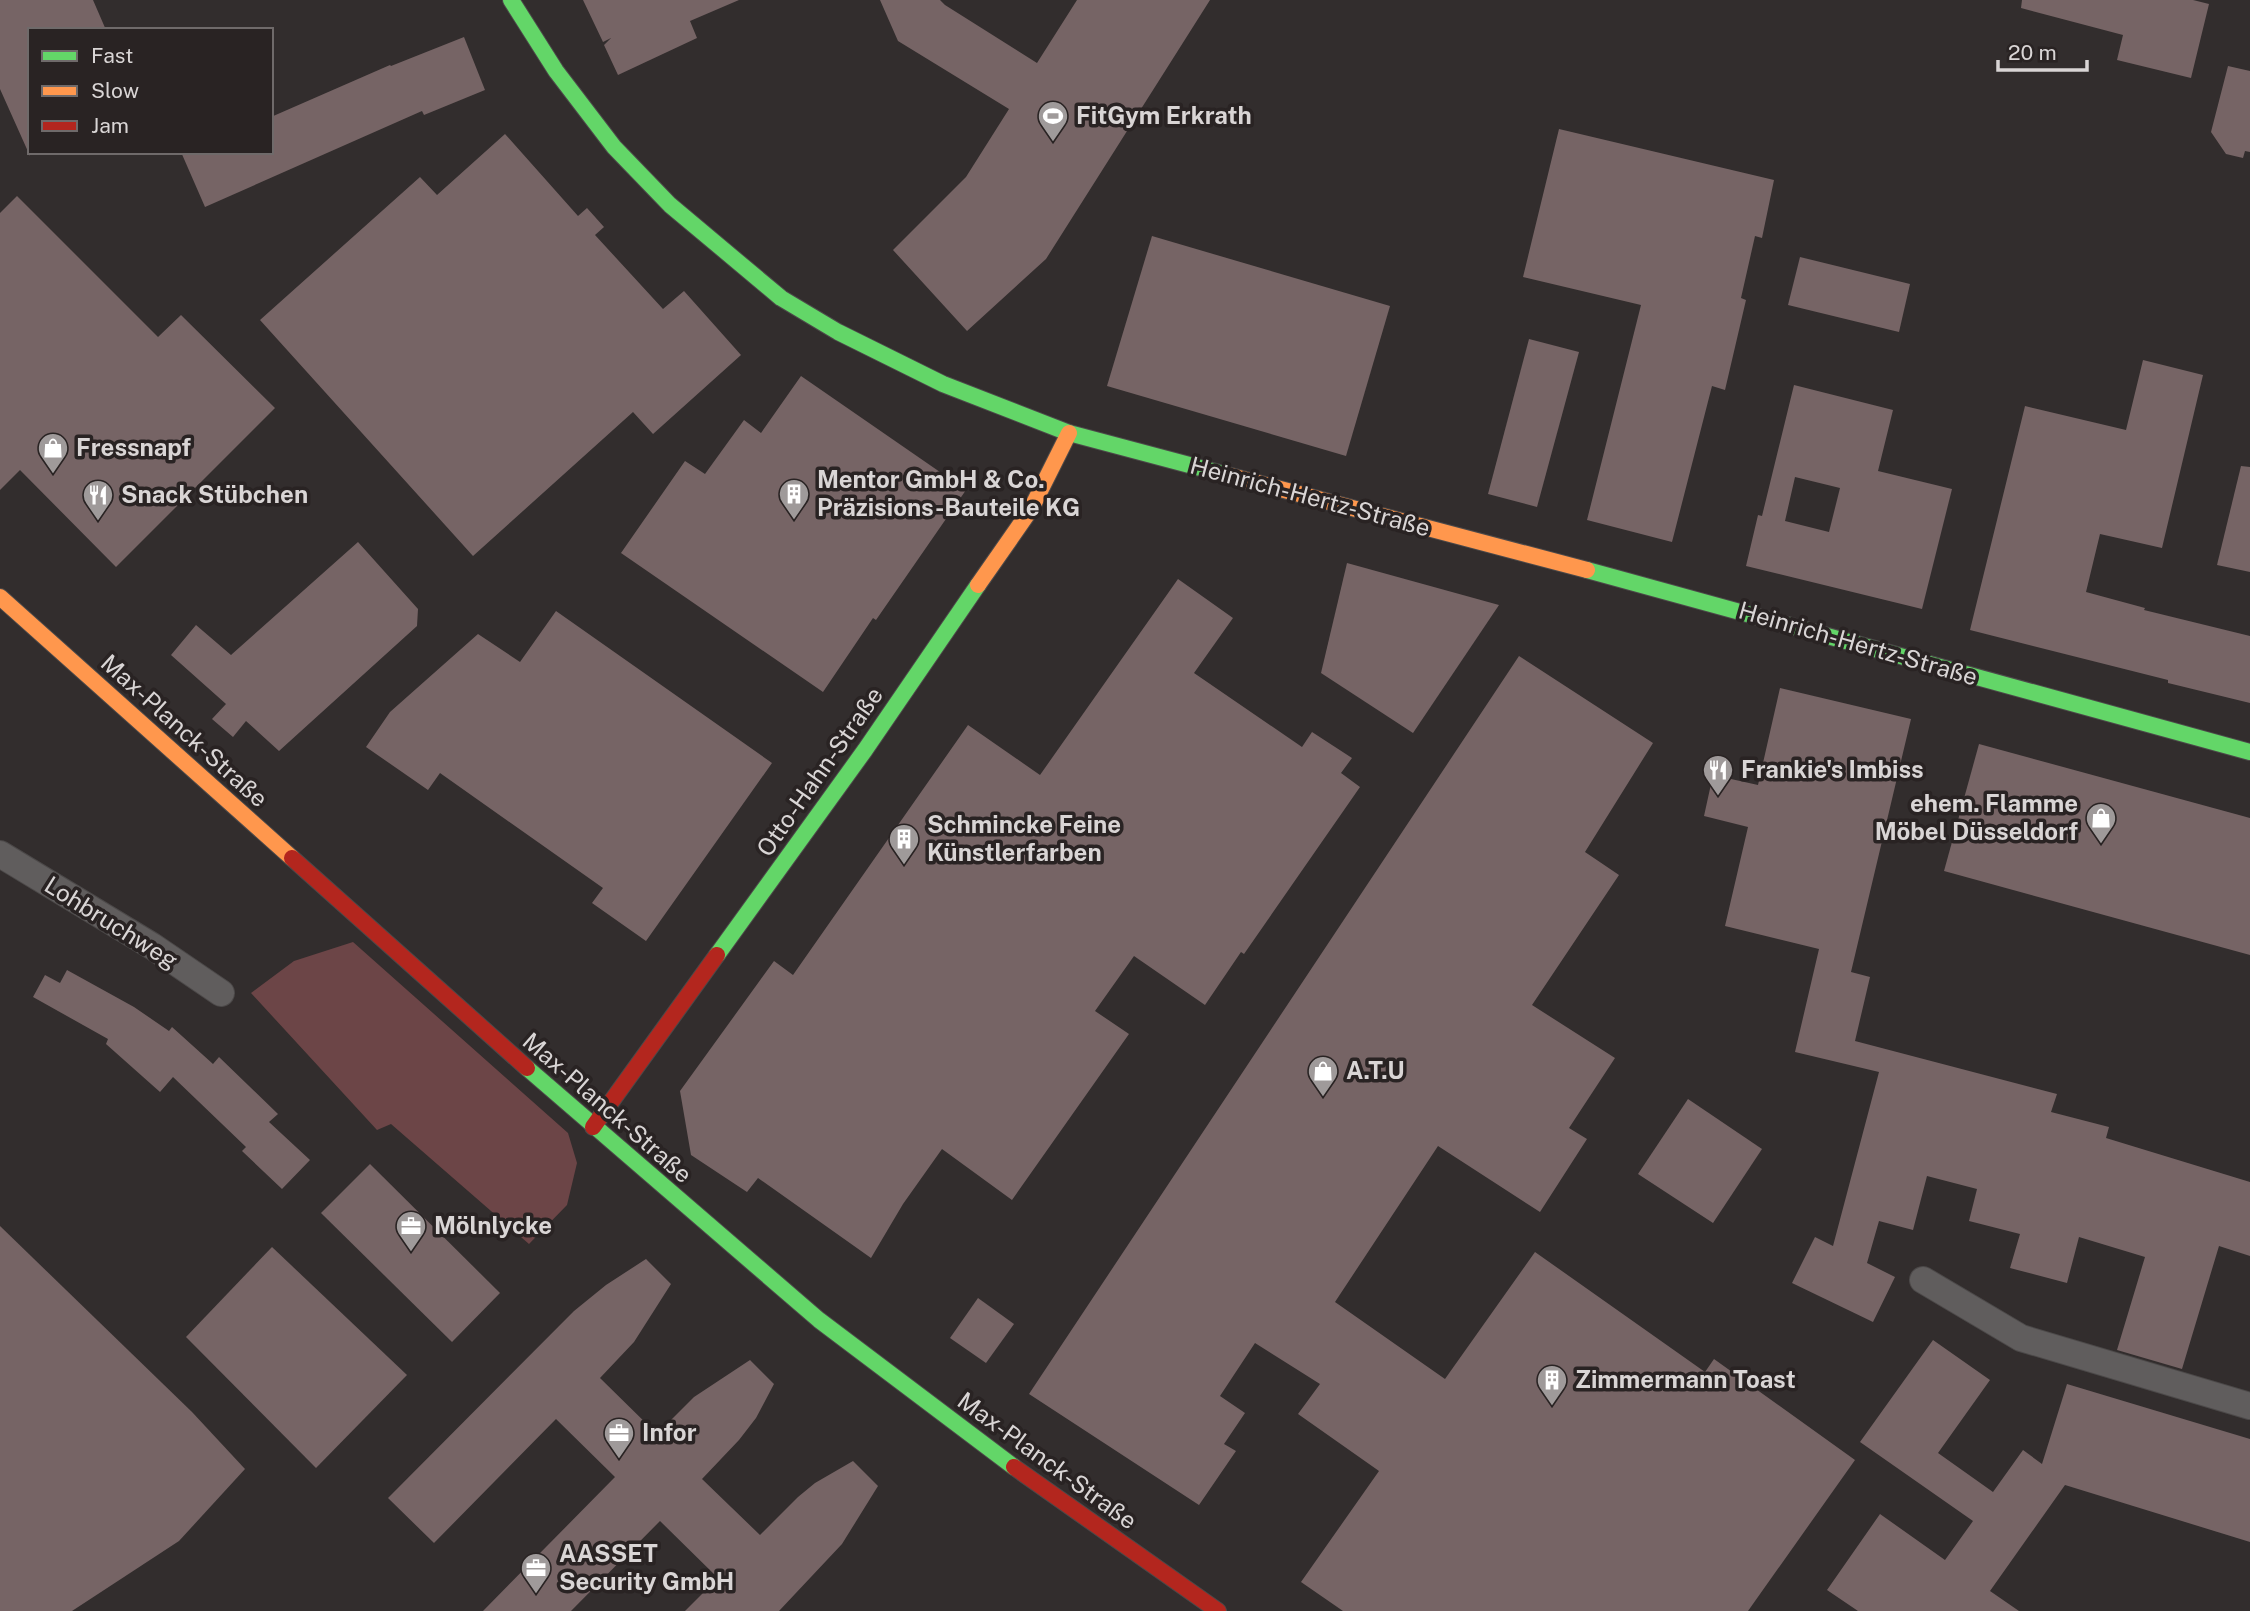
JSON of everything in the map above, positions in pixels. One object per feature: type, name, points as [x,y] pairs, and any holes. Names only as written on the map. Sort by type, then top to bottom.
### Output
[{"type":"street","name":"Heinrich-Hertz-Straße","points":[[511,0],[556,71],[614,147],[670,205],[781,298],[838,332],[943,384],[1069,433],[1677,594],[2250,752]]},
{"type":"street","name":"Otto-Hahn-Straße","points":[[593,1127],[865,750],[1023,521],[1069,433]]},
{"type":"street","name":"Max-Planck-Straße","points":[[0,597],[593,1127],[820,1320],[976,1440],[1218,1611]]},
{"type":"street","name":"Lohbruchweg","points":[[0,854],[152,946],[221,993]]},
{"type":"street","points":[[1923,1280],[2021,1338],[2250,1406]]},
{"type":"shaded area","points":[[353,942],[568,1133],[577,1163],[567,1205],[529,1244],[391,1124],[377,1130],[251,993],[294,961]]},
{"type":"building","points":[[0,0],[93,0],[105,28],[28,28],[28,152],[0,89]]},
{"type":"building","points":[[583,0],[739,0],[690,21],[697,38],[618,75],[604,45],[611,38],[603,42]]},
{"type":"building","name":"FitGym Erkrath","points":[[880,0],[940,0],[1037,63],[1077,0],[1210,0],[1046,259],[967,331],[893,250],[966,177],[1009,109],[898,41]]},
{"type":"building","points":[[2022,0],[2193,0],[2209,4],[2191,78],[2117,60],[2123,35],[2021,8]]},
{"type":"building","points":[[464,37],[485,90],[424,115],[422,111],[205,207],[182,154],[273,154],[273,116]]},
{"type":"building","points":[[2228,66],[2250,71],[2250,152],[2245,151],[2243,158],[2226,154],[2211,132]]},
{"type":"building","points":[[1559,129],[1774,180],[1762,238],[1755,236],[1741,298],[1746,300],[1725,390],[1712,386],[1672,542],[1587,520],[1641,305],[1523,277]]},
{"type":"building","points":[[505,134],[578,216],[587,208],[604,227],[595,235],[663,309],[684,291],[741,355],[653,434],[633,412],[473,556],[260,320],[420,177],[437,195]]},
{"type":"building","points":[[17,196],[158,337],[181,315],[275,408],[116,567],[20,470],[0,490],[0,213]]},
{"type":"building","points":[[1152,236],[1390,306],[1346,456],[1107,386]]},
{"type":"building","points":[[1800,257],[1910,284],[1899,332],[1788,305]]},
{"type":"building","points":[[1529,339],[1579,352],[1537,507],[1488,494]]},
{"type":"building","points":[[2143,360],[2203,375],[2162,548],[2100,534],[2086,592],[2145,608],[2144,610],[2250,636],[2250,703],[1970,630],[2025,406],[2126,430]]},
{"type":"building","name":"Mentor GmbH & Co. Präzisions-Bauteile KG","points":[[801,376],[966,490],[823,692],[621,553],[685,461],[705,474],[744,420],[761,433]]},
{"type":"building","points":[[1794,385],[1893,410],[1878,471],[1952,489],[1922,609],[1746,566],[1758,515],[1762,516]],"holes":[[[1795,477],[1840,488],[1829,532],[1785,521]]]},
{"type":"building","points":[[2241,466],[2250,467],[2250,572],[2217,565]]},
{"type":"building","points":[[358,542],[418,609],[417,626],[279,751],[246,721],[233,737],[212,719],[226,704],[171,655],[196,625],[231,655]]},
{"type":"building","points":[[1347,563],[1499,605],[1413,733],[1321,673]]},
{"type":"building","points":[[1178,579],[1233,618],[1194,673],[1302,747],[1312,732],[1352,758],[1341,773],[1360,787],[1244,954],[1241,952],[1205,1005],[1134,956],[1095,1011],[1129,1034],[1012,1200],[942,1149],[903,1204],[871,1258],[758,1178],[747,1192],[691,1155],[680,1091],[774,961],[793,975],[968,725],[1040,775]]},
{"type":"building","points":[[556,611],[772,763],[646,941],[592,903],[603,888],[440,773],[428,790],[366,747],[390,712],[478,634],[520,662]]},
{"type":"building","points":[[1519,656],[1653,743],[1585,852],[1619,875],[1532,1005],[1615,1058],[1569,1128],[1587,1139],[1540,1212],[1438,1146],[1335,1302],[1445,1379],[1535,1252],[1705,1372],[1714,1359],[1855,1460],[1748,1611],[1343,1611],[1301,1582],[1379,1471],[1298,1414],[1320,1384],[1255,1343],[1220,1396],[1245,1413],[1224,1444],[1236,1451],[1199,1505],[1029,1394]]},
{"type":"building","points":[[1780,688],[1911,719],[1851,972],[1870,977],[1855,1041],[2057,1094],[2051,1112],[2109,1127],[2106,1138],[2250,1182],[2250,1256],[2219,1246],[2182,1369],[2117,1350],[2145,1257],[2079,1237],[2067,1283],[2010,1268],[2020,1234],[1969,1221],[1977,1189],[1927,1176],[1913,1230],[1879,1221],[1867,1263],[1895,1277],[1873,1322],[1792,1283],[1815,1237],[1833,1246],[1879,1072],[1795,1052],[1819,949],[1725,926],[1748,827],[1704,816],[1713,775],[1758,785]]},
{"type":"building","name":"ehem. Flamme Möbel Düsseldorf","points":[[1979,744],[2250,818],[2250,955],[1944,871]]},
{"type":"building","points":[[67,970],[134,1007],[169,1031],[172,1027],[213,1064],[219,1057],[278,1114],[269,1122],[310,1160],[282,1189],[242,1151],[246,1147],[173,1077],[160,1092],[106,1044],[108,1039],[33,997],[45,975],[60,983]]},
{"type":"building","points":[[1688,1099],[1762,1149],[1713,1223],[1638,1174]]},
{"type":"building","name":"Mölnlycke","points":[[370,1164],[500,1293],[452,1342],[321,1213]]},
{"type":"building","points":[[0,1226],[192,1412],[245,1469],[179,1541],[72,1611],[0,1611]]},
{"type":"building","points":[[272,1247],[407,1375],[316,1468],[186,1337]]},
{"type":"building","points":[[646,1259],[671,1284],[634,1342],[600,1378],[657,1434],[694,1397],[750,1360],[774,1384],[756,1418],[702,1479],[760,1535],[815,1483],[853,1461],[878,1486],[842,1544],[779,1611],[685,1611],[718,1578],[660,1521],[571,1611],[483,1611],[615,1477],[556,1419],[434,1543],[388,1498],[574,1311],[606,1285]]},
{"type":"building","points":[[978,1298],[1014,1324],[986,1363],[950,1338]]},
{"type":"building","points":[[1933,1340],[1990,1380],[1938,1453],[1993,1492],[2023,1450],[2042,1464],[2067,1384],[2250,1439],[2250,1542],[2065,1485],[1990,1591],[2019,1611],[1858,1611],[1827,1590],[1880,1514],[1945,1560],[1973,1521],[1860,1442]]},
{"type":"traffic: fast","points":[[511,0],[556,71],[614,147],[670,205],[781,298],[838,332],[943,384],[1069,433],[1227,475]]},
{"type":"traffic: fast","points":[[1587,570],[2250,752]]},
{"type":"traffic: fast","points":[[717,955],[865,750],[978,585]]},
{"type":"traffic: fast","points":[[527,1068],[819,1320],[1014,1467]]},
{"type":"traffic: slow","points":[[978,585],[1031,509],[1069,433]]},
{"type":"traffic: slow","points":[[1227,475],[1587,570]]},
{"type":"traffic: slow","points":[[0,597],[292,858]]},
{"type":"traffic: jam","points":[[292,858],[527,1068]]},
{"type":"traffic: jam","points":[[593,1127],[717,955]]},
{"type":"traffic: jam","points":[[1014,1467],[1218,1611]]},
{"type":"place","name":"FitGym Erkrath","points":[[1053,143]]},
{"type":"place","name":"Fressnapf","points":[[53,475]]},
{"type":"place","name":"Mentor GmbH & Co. Präzisions-Bauteile KG","points":[[794,521]]},
{"type":"place","name":"Snack Stübchen","points":[[98,522]]},
{"type":"place","name":"Frankie's Imbiss","points":[[1718,797]]},
{"type":"place","name":"ehem. Flamme Möbel Düsseldorf","points":[[2101,845]]},
{"type":"place","name":"Schmincke Feine Künstlerfarben","points":[[904,866]]},
{"type":"place","name":"A.T.U","points":[[1323,1098]]},
{"type":"place","name":"Mölnlycke","points":[[411,1253]]},
{"type":"place","name":"Zimmermann Toast","points":[[1552,1407]]},
{"type":"place","name":"Infor","points":[[619,1460]]},
{"type":"place","name":"AASSET Security GmbH","points":[[536,1595]]}]
